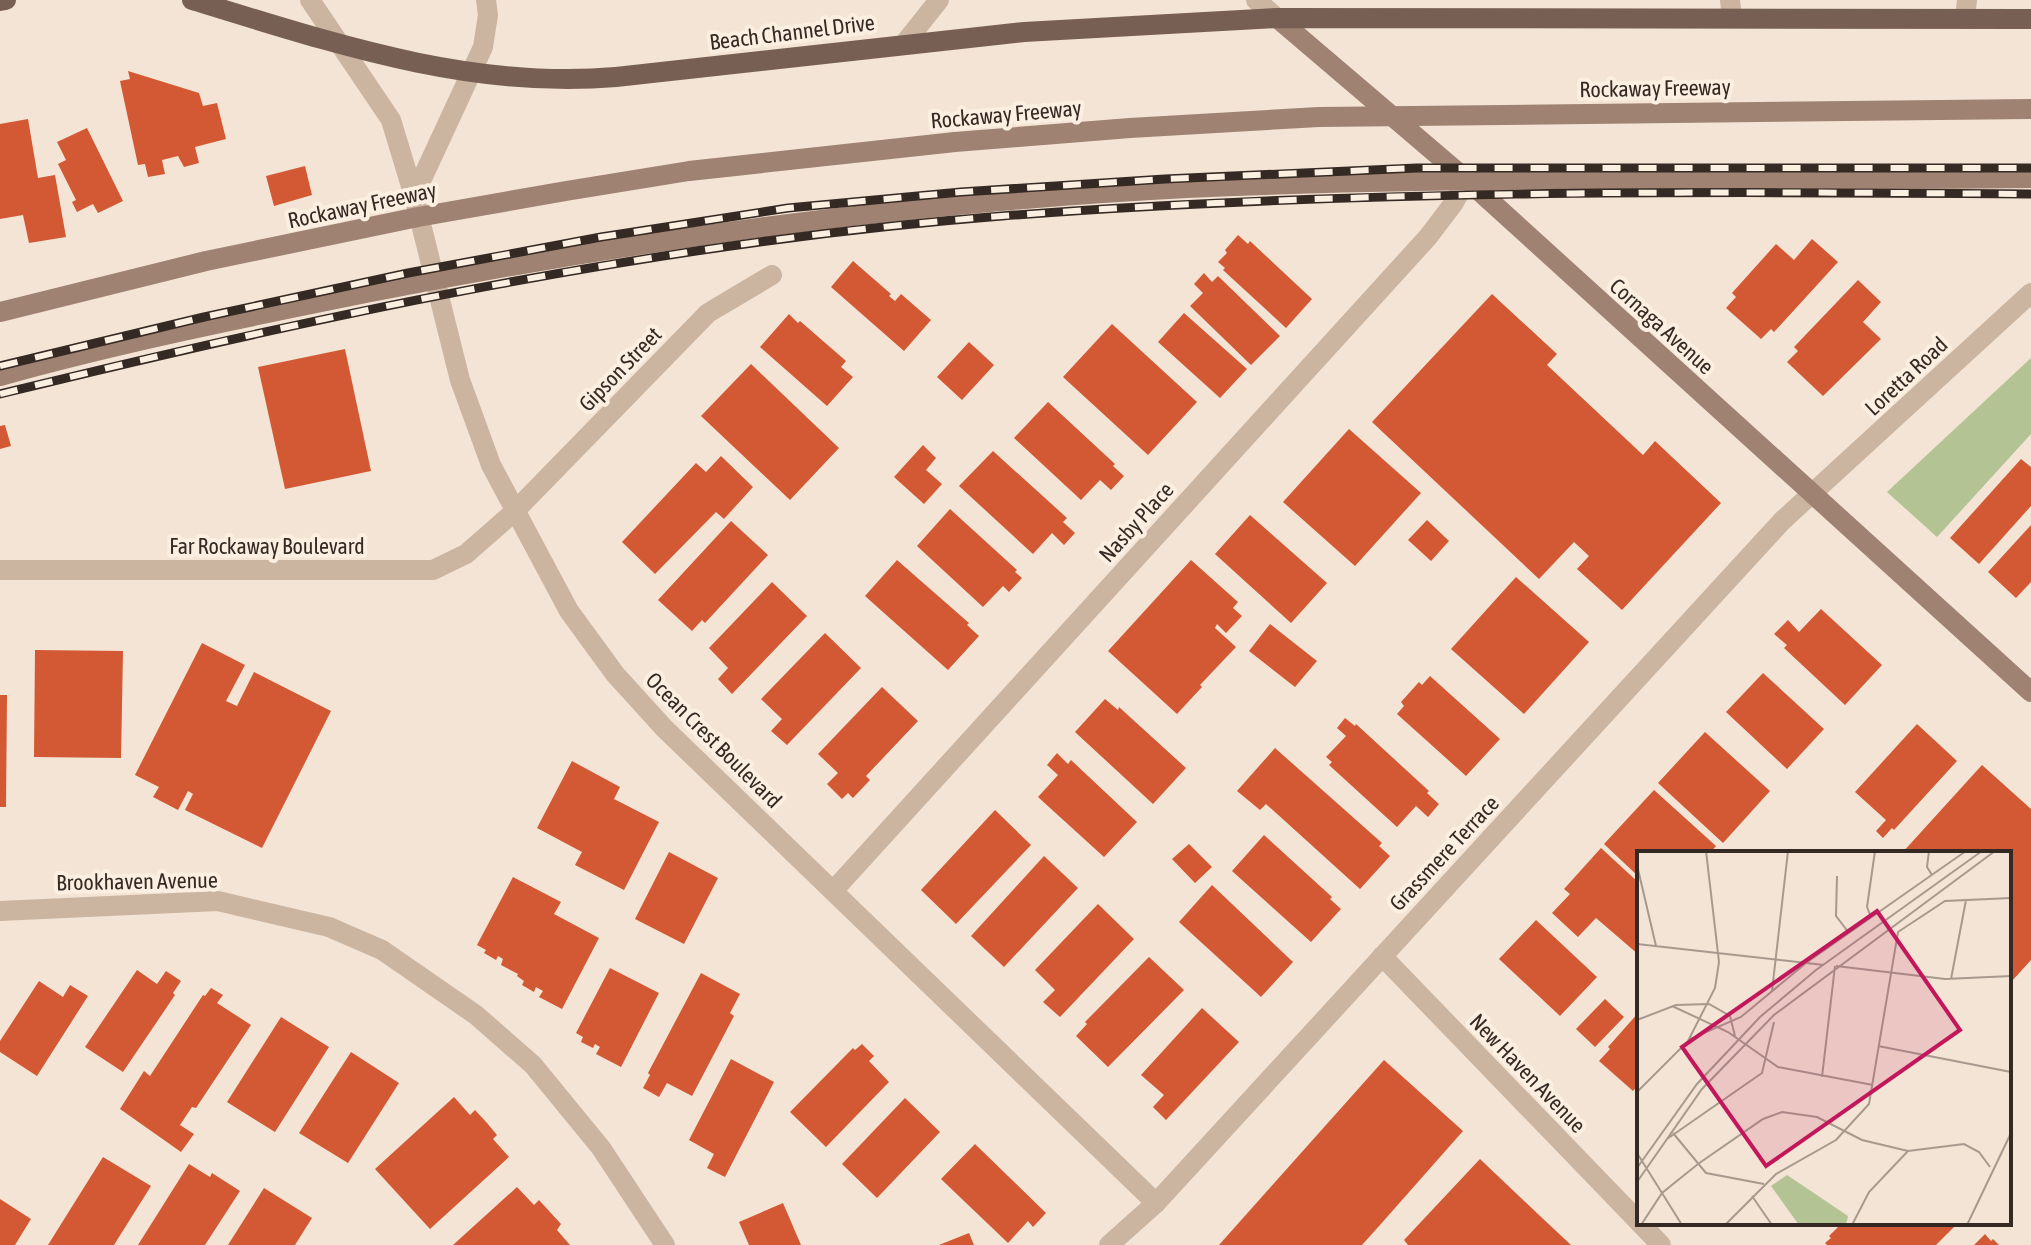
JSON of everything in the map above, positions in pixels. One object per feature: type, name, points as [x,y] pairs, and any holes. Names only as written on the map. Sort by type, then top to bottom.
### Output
[{"type":"main road","points":[[0,1],[6,0]]},
{"type":"main road","name":"Beach Channel Drive","points":[[192,0],[339,44],[471,72],[529,80],[587,79],[1024,32],[1277,18],[1731,9],[1966,9],[2031,19]]},
{"type":"street","name":"Ocean Crest Boulevard","points":[[310,0],[391,120],[474,423],[514,512],[569,611],[615,674],[664,728],[1156,1203]]},
{"type":"street","points":[[414,196],[483,47],[486,0]]},
{"type":"street","points":[[904,44],[939,0]]},
{"type":"street","name":"Cornaga Avenue","points":[[1256,0],[1467,180],[2031,692]]},
{"type":"street","name":"Rockaway Freeway","points":[[0,312],[145,274],[418,217],[689,171],[955,142],[1221,121],[1319,117],[2031,109]]},
{"type":"street","points":[[0,376],[213,325],[559,257],[801,223],[990,203],[1183,189],[1467,180],[2031,178]]},
{"type":"street","name":"Nasby Place","points":[[833,891],[1437,226],[1467,180]]},
{"type":"street","name":"Gipson Street","points":[[514,512],[708,313],[772,275]]},
{"type":"street","name":"Loretta Road","points":[[1812,493],[2031,293]]},
{"type":"street","name":"Grassmere Terrace","points":[[1109,1245],[1156,1203],[1782,521],[1812,493]]},
{"type":"street","name":"Far Rockaway Boulevard","points":[[0,570],[433,570],[466,554],[514,512]]},
{"type":"street","name":"Brookhaven Avenue","points":[[0,911],[218,901],[329,927],[382,950],[476,1015],[533,1065],[601,1148],[665,1245]]},
{"type":"street","name":"New Haven Avenue","points":[[1382,956],[1637,1221]]},
{"type":"street","name":"New Haven Avenue","points":[[1641,1225],[1661,1245]]},
{"type":"green space","points":[[2031,358],[2031,434],[1937,537],[1887,492]]},
{"type":"building","points":[[128,71],[199,93],[203,106],[217,103],[226,139],[195,147],[199,163],[184,167],[178,156],[162,160],[165,174],[148,177],[145,164],[138,165],[120,81],[130,79]]},
{"type":"building","points":[[28,119],[38,178],[55,175],[66,237],[29,243],[23,215],[0,219],[0,124]]},
{"type":"building","points":[[87,128],[123,201],[98,213],[93,204],[77,212],[72,202],[76,200],[58,164],[66,160],[57,142]]},
{"type":"building","points":[[305,166],[312,195],[274,206],[266,176]]},
{"type":"building","points":[[1238,235],[1248,244],[1250,241],[1312,299],[1286,328],[1218,262]]},
{"type":"building","points":[[1812,239],[1838,262],[1774,332],[1771,329],[1761,339],[1726,308],[1736,297],[1732,293],[1776,244],[1794,260]]},
{"type":"building","points":[[853,261],[895,301],[901,294],[931,320],[904,351],[831,287]]},
{"type":"building","points":[[1204,273],[1212,282],[1218,276],[1280,336],[1251,365],[1190,306],[1203,293],[1194,284]]},
{"type":"building","points":[[1858,280],[1881,302],[1863,322],[1881,339],[1823,396],[1787,362],[1798,351],[1794,347]]},
{"type":"building","points":[[1492,294],[1557,354],[1547,365],[1643,455],[1655,441],[1721,503],[1622,610],[1577,569],[1589,556],[1574,542],[1539,579],[1372,422]]},
{"type":"building","points":[[1184,313],[1247,369],[1220,398],[1158,342]]},
{"type":"building","points":[[789,314],[846,361],[841,367],[853,377],[827,406],[760,347]]},
{"type":"building","points":[[1112,324],[1197,402],[1148,455],[1063,377]]},
{"type":"building","points":[[969,342],[994,365],[962,400],[937,377]]},
{"type":"building","points":[[345,349],[371,471],[285,489],[258,367]]},
{"type":"building","points":[[751,364],[839,448],[790,500],[701,416]]},
{"type":"building","points":[[1048,402],[1124,476],[1111,490],[1100,480],[1081,500],[1014,438]]},
{"type":"building","points":[[5,425],[11,446],[0,449],[0,426]]},
{"type":"building","points":[[1349,429],[1421,493],[1355,566],[1283,502]]},
{"type":"building","points":[[923,445],[936,458],[926,470],[942,484],[924,504],[894,477]]},
{"type":"building","points":[[993,451],[1067,518],[1063,522],[1075,533],[1064,545],[1052,533],[1033,554],[959,486]]},
{"type":"building","points":[[721,456],[753,487],[724,519],[716,512],[655,574],[622,542],[696,463],[706,472]]},
{"type":"building","points":[[2021,459],[2031,467],[2031,506],[1979,564],[1950,538]]},
{"type":"building","points":[[950,509],[1022,578],[1009,592],[1003,586],[983,607],[917,546]]},
{"type":"building","points":[[1250,515],[1327,583],[1291,623],[1215,554]]},
{"type":"building","points":[[1427,520],[1449,541],[1431,561],[1408,540]]},
{"type":"building","points":[[731,521],[768,555],[705,623],[702,620],[692,631],[658,600]]},
{"type":"building","points":[[2031,525],[2031,582],[2016,598],[1988,572]]},
{"type":"building","points":[[897,560],[969,623],[967,625],[979,636],[948,670],[865,596]]},
{"type":"building","points":[[1191,560],[1238,602],[1233,608],[1242,616],[1226,633],[1217,624],[1215,628],[1236,647],[1177,714],[1108,651]]},
{"type":"building","points":[[1516,577],[1589,642],[1524,714],[1451,649]]},
{"type":"building","points":[[772,582],[807,616],[732,694],[718,679],[728,668],[709,648]]},
{"type":"building","points":[[1821,609],[1882,665],[1845,705],[1784,648],[1787,645],[1774,634],[1788,620],[1799,632]]},
{"type":"building","points":[[1270,624],[1317,661],[1295,687],[1249,651]]},
{"type":"building","points":[[825,633],[861,668],[787,745],[771,731],[782,719],[761,699]]},
{"type":"building","points":[[202,643],[245,665],[226,701],[237,706],[254,672],[331,711],[262,848],[185,810],[193,794],[188,791],[178,810],[153,797],[159,787],[135,775]]},
{"type":"building","points":[[35,650],[123,651],[121,758],[34,757]]},
{"type":"building","points":[[1763,673],[1824,729],[1787,769],[1726,712]]},
{"type":"building","points":[[1430,676],[1500,739],[1466,776],[1397,714],[1404,706],[1401,702],[1419,682],[1422,685]]},
{"type":"building","points":[[882,687],[918,721],[866,776],[870,780],[853,798],[848,793],[842,799],[827,784],[838,773],[818,754]]},
{"type":"building","points":[[0,695],[7,695],[6,807],[0,807]]},
{"type":"building","points":[[1105,699],[1118,710],[1119,707],[1186,768],[1153,804],[1075,732]]},
{"type":"building","points":[[1345,718],[1356,724],[1429,791],[1427,793],[1439,804],[1428,817],[1416,806],[1397,827],[1329,765],[1332,762],[1326,757],[1346,736],[1337,728]]},
{"type":"building","points":[[1917,724],[1957,761],[1883,838],[1876,831],[1886,820],[1855,792]]},
{"type":"building","points":[[1705,732],[1770,791],[1723,843],[1658,783]]},
{"type":"building","points":[[1275,748],[1382,843],[1379,846],[1390,856],[1360,889],[1266,804],[1260,810],[1237,791]]},
{"type":"building","points":[[1057,753],[1068,764],[1071,760],[1137,822],[1104,857],[1038,797],[1058,775],[1047,765]]},
{"type":"building","points":[[572,761],[620,787],[614,799],[659,822],[624,890],[575,865],[582,852],[537,828]]},
{"type":"building","points":[[1982,765],[2031,809],[2031,960],[2012,981],[2011,851],[1904,851]]},
{"type":"building","points":[[1654,790],[1716,846],[1712,851],[1637,851],[1637,875],[1604,844]]},
{"type":"building","points":[[995,810],[1031,845],[956,924],[921,890]]},
{"type":"building","points":[[1264,835],[1332,897],[1330,899],[1341,909],[1311,942],[1232,871]]},
{"type":"building","points":[[1189,844],[1212,867],[1195,883],[1172,859]]},
{"type":"building","points":[[1601,848],[1637,881],[1637,953],[1596,918],[1578,937],[1552,913],[1570,894],[1564,889]]},
{"type":"building","points":[[669,852],[718,878],[684,944],[635,919]]},
{"type":"building","points":[[1044,856],[1078,888],[1004,967],[971,936]]},
{"type":"building","points":[[513,877],[561,902],[554,914],[599,938],[562,1009],[539,997],[543,991],[536,987],[534,992],[522,985],[524,981],[518,974],[501,965],[503,959],[498,956],[496,960],[477,945]]},
{"type":"building","points":[[1212,885],[1293,962],[1261,997],[1179,922]]},
{"type":"building","points":[[1098,904],[1134,939],[1060,1017],[1043,1002],[1055,990],[1035,970]]},
{"type":"building","points":[[1536,920],[1597,977],[1560,1016],[1499,959]]},
{"type":"building","points":[[1149,957],[1184,990],[1108,1067],[1076,1036],[1087,1024],[1085,1022]]},
{"type":"building","points":[[610,968],[659,993],[621,1067],[596,1054],[600,1047],[595,1044],[593,1048],[581,1042],[583,1037],[576,1033]]},
{"type":"building","points":[[137,970],[157,984],[166,971],[181,981],[173,993],[175,995],[123,1072],[85,1047]]},
{"type":"building","points":[[701,973],[740,994],[730,1013],[734,1016],[692,1096],[667,1083],[659,1097],[643,1088],[650,1075],[648,1073]]},
{"type":"building","points":[[39,981],[63,997],[70,985],[88,996],[37,1076],[0,1052],[0,1041]]},
{"type":"building","points":[[211,988],[223,995],[217,1003],[251,1025],[196,1108],[192,1107],[180,1125],[194,1134],[181,1152],[120,1109],[144,1071],[150,1076],[203,995]]},
{"type":"building","points":[[1605,999],[1624,1017],[1595,1047],[1576,1029]]},
{"type":"building","points":[[1202,1008],[1239,1042],[1166,1120],[1153,1107],[1164,1095],[1141,1075]]},
{"type":"building","points":[[1637,1014],[1637,1086],[1633,1091],[1599,1061],[1610,1049],[1608,1047]]},
{"type":"building","points":[[281,1017],[329,1047],[275,1132],[227,1102]]},
{"type":"building","points":[[862,1044],[874,1056],[869,1061],[889,1082],[826,1147],[790,1112],[853,1048],[855,1050]]},
{"type":"building","points":[[351,1052],[399,1083],[348,1163],[299,1133]]},
{"type":"building","points":[[731,1059],[774,1082],[725,1177],[707,1168],[714,1154],[689,1140]]},
{"type":"building","points":[[1384,1060],[1463,1131],[1380,1225],[1362,1245],[1219,1245]]},
{"type":"building","points":[[454,1097],[470,1115],[475,1110],[487,1123],[497,1135],[493,1139],[509,1157],[430,1229],[375,1169]]},
{"type":"building","points":[[905,1098],[940,1132],[877,1198],[842,1164]]},
{"type":"building","points":[[975,1144],[1046,1213],[1033,1227],[1028,1221],[1008,1243],[941,1179]]},
{"type":"building","points":[[103,1157],[151,1186],[114,1245],[48,1245]]},
{"type":"building","points":[[1480,1159],[1571,1245],[1408,1245],[1404,1240]]},
{"type":"building","points":[[189,1164],[210,1177],[212,1173],[240,1191],[205,1245],[138,1245]]},
{"type":"building","points":[[517,1187],[534,1205],[539,1200],[561,1224],[557,1230],[570,1245],[453,1245]]},
{"type":"building","points":[[264,1188],[312,1218],[295,1245],[228,1245]]},
{"type":"building","points":[[0,1199],[31,1219],[15,1245],[0,1245]]},
{"type":"building","points":[[783,1203],[801,1245],[749,1245],[739,1222]]},
{"type":"building","points":[[1840,1225],[1956,1225],[1936,1245],[1827,1245],[1829,1236]]},
{"type":"building","points":[[969,1233],[974,1245],[939,1245]]},
{"type":"building","points":[[1985,1234],[1991,1241],[1993,1239],[1999,1245],[1974,1245]]},
{"type":"railway","points":[[0,366],[204,317],[408,273],[601,237],[788,208],[961,192],[1165,179],[1417,168],[2031,168]]},
{"type":"railway","points":[[0,394],[248,336],[498,284],[749,243],[875,228],[1130,207],[1387,197],[1645,193],[2031,194]]}]
